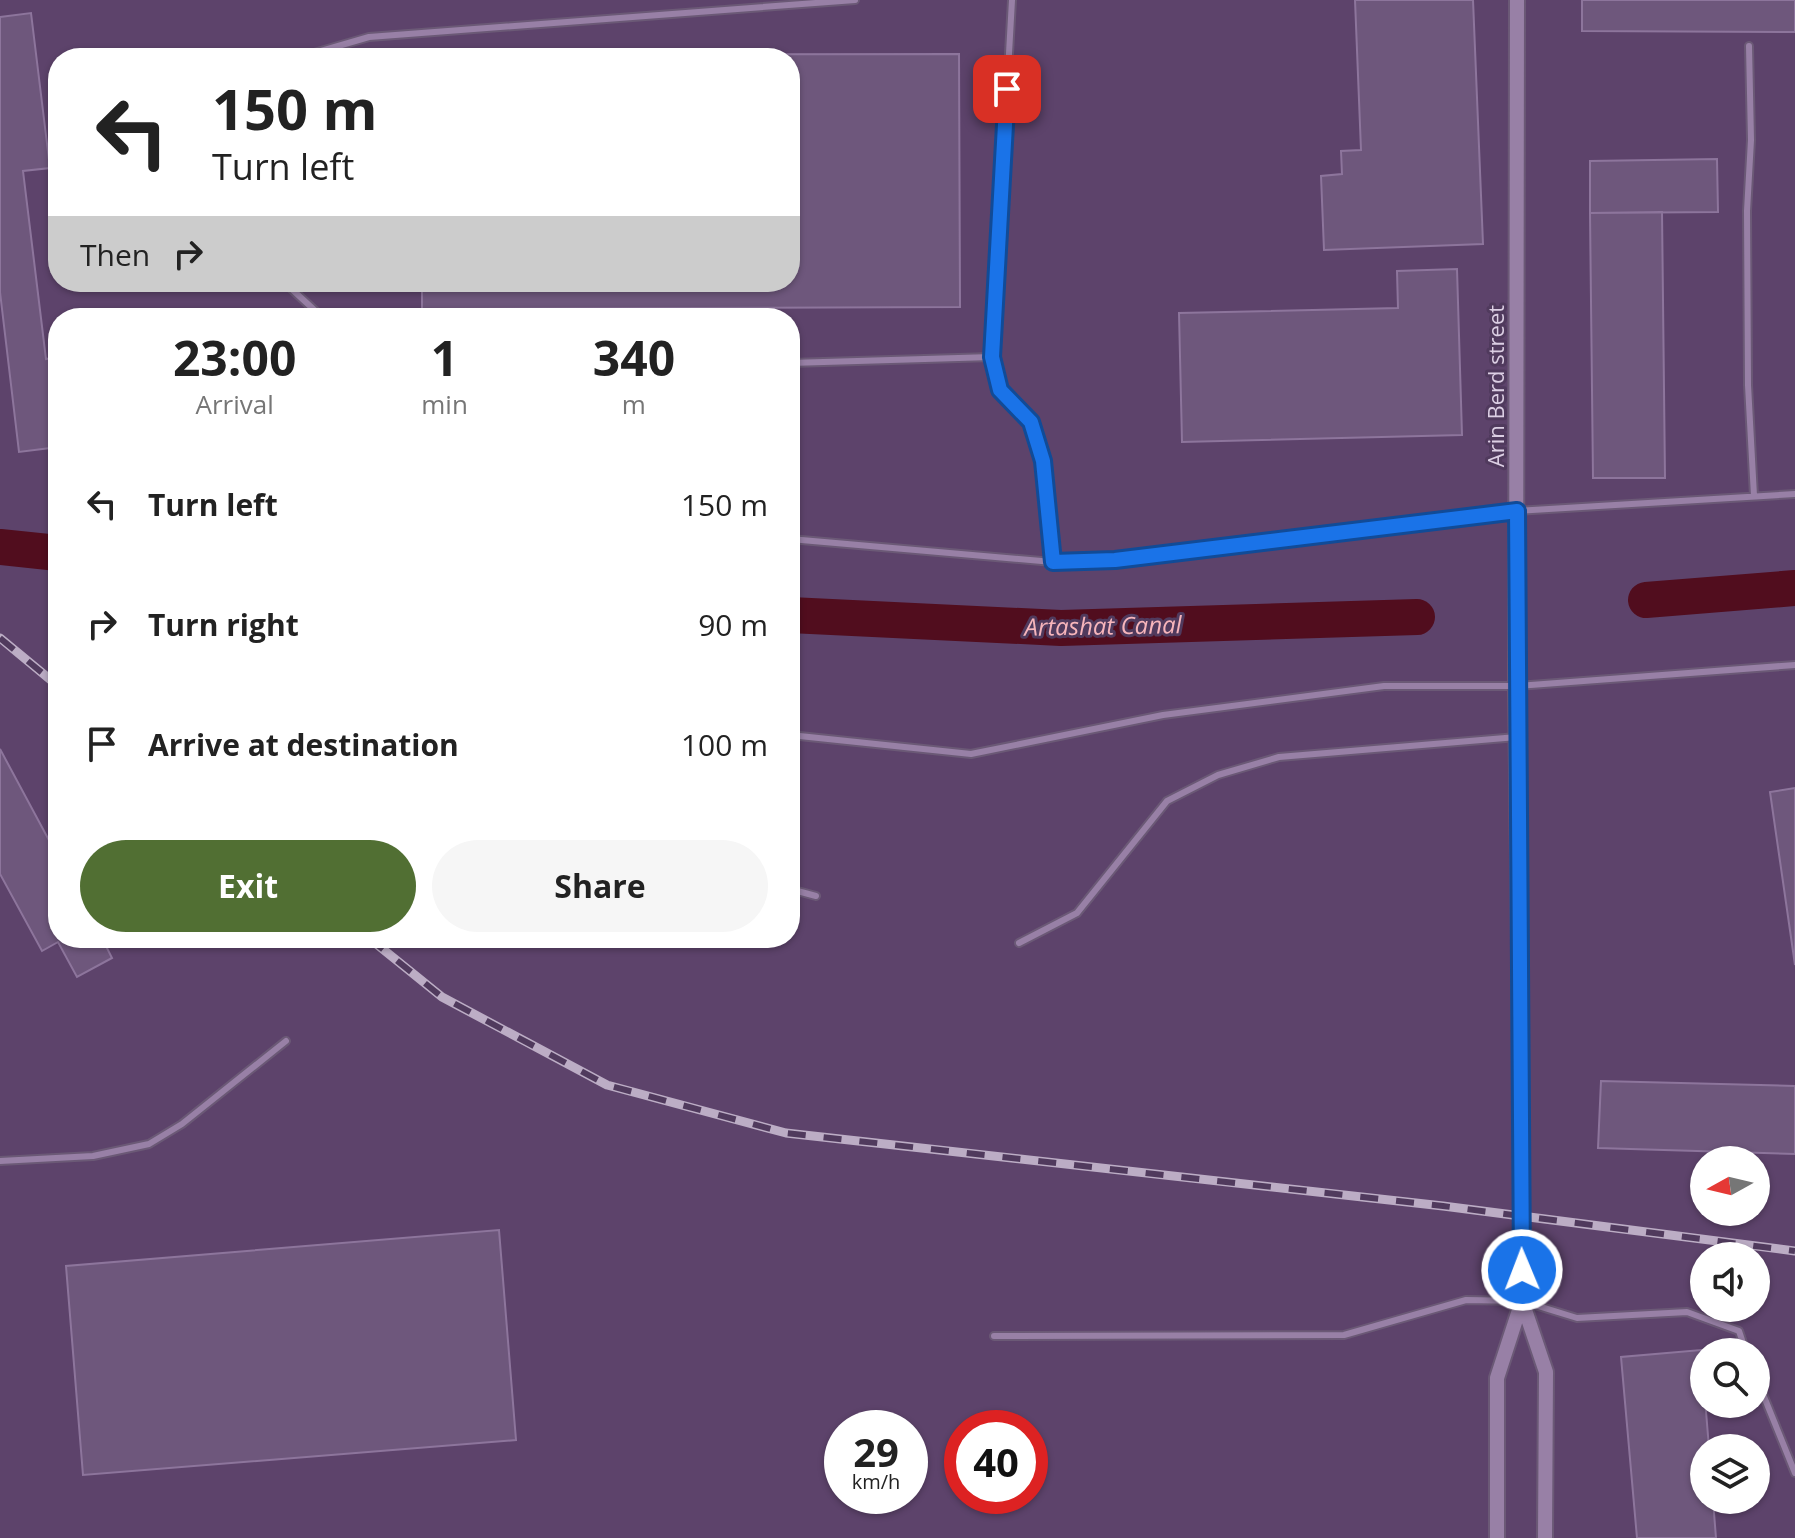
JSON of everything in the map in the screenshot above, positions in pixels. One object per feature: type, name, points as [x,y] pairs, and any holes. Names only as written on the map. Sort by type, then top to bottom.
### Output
[{"type":"street","name":"Arin Berd street","points":[[1497,1538],[1497,1378],[1522,1301],[1516,686],[1517,0]]},
{"type":"street","name":"Arin Berd street","points":[[1522,1301],[1546,1372],[1545,1538]]},
{"type":"lane","points":[[331,48],[369,37],[855,0]]},
{"type":"lane","points":[[1012,0],[992,357],[1000,390],[1031,422],[1043,461],[1053,562]]},
{"type":"lane","points":[[1749,46],[1748,385],[1754,496]]},
{"type":"lane","points":[[295,292],[312,308]]},
{"type":"lane","points":[[800,363],[992,357]]},
{"type":"lane","points":[[800,540],[1053,562],[1115,560],[1517,511],[1795,494]]},
{"type":"lane","points":[[800,736],[971,754],[1163,715],[1384,686],[1516,686],[1795,665]]},
{"type":"lane","points":[[1019,943],[1077,913],[1167,801],[1218,775],[1279,757],[1517,737]]},
{"type":"lane","points":[[800,892],[816,896]]},
{"type":"lane","points":[[0,1161],[93,1156],[149,1144],[182,1124],[286,1041]]},
{"type":"lane","points":[[994,1336],[1344,1335],[1466,1300],[1522,1301],[1577,1318],[1687,1312],[1739,1331],[1741,1338]]},
{"type":"lane","points":[[1770,1411],[1795,1473]]},
{"type":"shaded area","points":[[0,0],[1795,0],[1795,1538],[0,1538]]},
{"type":"building","points":[[1355,0],[1473,0],[1483,244],[1324,250],[1321,176],[1342,174],[1341,151],[1361,150]]},
{"type":"building","points":[[1582,0],[1795,0],[1795,32],[1582,31]]},
{"type":"building","points":[[31,13],[48,152],[48,168],[23,171],[48,359],[48,448],[19,452],[0,292],[0,17]]},
{"type":"building","points":[[800,54],[959,54],[960,307],[422,308],[422,292],[800,292]]},
{"type":"building","points":[[1717,159],[1718,212],[1590,213],[1590,161]]},
{"type":"building","points":[[1662,212],[1665,478],[1593,478],[1590,213]]},
{"type":"building","points":[[1457,269],[1462,435],[1182,442],[1179,313],[1398,308],[1397,271]]},
{"type":"building","points":[[0,749],[48,838],[48,948],[42,951],[0,874]]},
{"type":"building","points":[[1795,788],[1795,965],[1770,792]]},
{"type":"building","points":[[61,948],[107,948],[112,958],[77,977]]},
{"type":"building","points":[[1601,1081],[1795,1086],[1795,1154],[1770,1153],[1770,1146],[1690,1146],[1690,1151],[1598,1148]]},
{"type":"building","points":[[499,1230],[516,1440],[83,1475],[66,1266]]},
{"type":"building","points":[[1690,1351],[1690,1418],[1707,1418],[1708,1434],[1690,1434],[1690,1514],[1714,1514],[1716,1538],[1637,1538],[1621,1357]]},
{"type":"waterway","name":"Artashat Canal","points":[[0,547],[48,552]]},
{"type":"waterway","name":"Artashat Canal","points":[[1646,600],[1795,588]]},
{"type":"waterway","name":"Artashat Canal","points":[[800,615],[1061,628],[1417,617]]},
{"type":"railway","points":[[0,638],[48,678]]},
{"type":"railway","points":[[381,948],[442,997],[607,1085],[786,1133],[1443,1206],[1795,1251]]},
{"type":"route","points":[[1007,89],[992,357],[1000,390],[1031,422],[1043,461],[1053,562],[1115,560],[1517,511],[1522,1270]]}]
